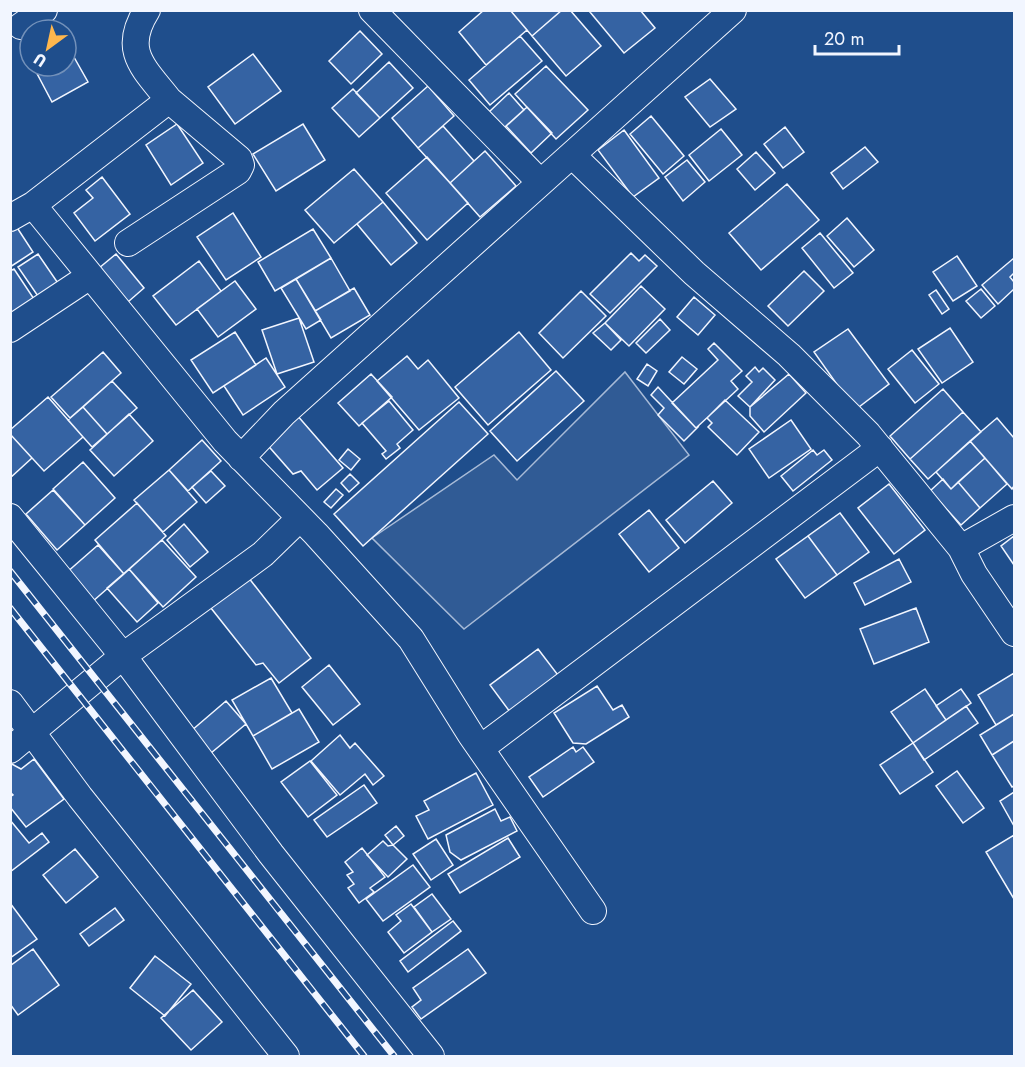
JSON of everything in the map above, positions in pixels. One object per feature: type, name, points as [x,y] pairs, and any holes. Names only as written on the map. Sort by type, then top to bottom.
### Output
[{"type":"street","points":[[128,243],[238,171],[241,165],[239,159],[169,99],[140,63],[134,46],[135,32],[147,10]]},
{"type":"street","points":[[372,10],[540,182]]},
{"type":"street","points":[[241,458],[284,413],[733,10]]},
{"type":"street","points":[[10,218],[33,205],[169,99]]},
{"type":"street","points":[[572,155],[694,273],[789,355],[880,448],[961,548],[974,574],[1014,633]]},
{"type":"street","points":[[33,205],[241,458],[411,639],[481,748],[593,911]]},
{"type":"street","points":[[10,329],[90,276]]},
{"type":"street","points":[[481,748],[880,448]]},
{"type":"street","points":[[10,516],[123,656],[271,854],[430,1056]]},
{"type":"street","points":[[961,548],[1014,518]]},
{"type":"street","points":[[10,750],[123,656],[263,554],[299,519]]},
{"type":"street","points":[[10,703],[34,731],[80,797],[286,1056]]},
{"type":"shaded area","points":[[625,372],[689,455],[464,629],[372,538],[494,455],[517,480]]},
{"type":"building","points":[[484,10],[510,10],[527,30],[486,65],[459,32]]},
{"type":"building","points":[[510,10],[562,10],[532,36]]},
{"type":"building","points":[[562,10],[570,10],[601,46],[566,76],[532,36]]},
{"type":"building","points":[[592,10],[640,10],[655,28],[624,53],[590,12]]},
{"type":"building","points":[[360,31],[382,54],[351,84],[329,61]]},
{"type":"building","points":[[520,36],[542,61],[490,105],[469,80]]},
{"type":"building","points":[[253,54],[281,91],[235,124],[208,87]]},
{"type":"building","points":[[389,62],[413,88],[380,118],[356,93]]},
{"type":"building","points":[[78,64],[88,82],[52,102],[39,78],[78,78]]},
{"type":"building","points":[[546,66],[588,110],[556,139],[515,94]]},
{"type":"building","points":[[710,79],[736,109],[710,127],[685,97]]},
{"type":"building","points":[[428,86],[454,116],[418,148],[392,118]]},
{"type":"building","points":[[353,89],[380,118],[359,137],[332,108]]},
{"type":"building","points":[[509,93],[524,110],[504,128],[489,112]]},
{"type":"building","points":[[527,107],[552,133],[531,153],[506,126]]},
{"type":"building","points":[[651,116],[684,156],[663,174],[630,134]]},
{"type":"building","points":[[177,124],[203,163],[171,185],[146,145]]},
{"type":"building","points":[[303,124],[325,160],[276,191],[253,154]]},
{"type":"building","points":[[443,126],[474,161],[450,183],[418,148]]},
{"type":"building","points":[[785,127],[804,152],[783,168],[764,144]]},
{"type":"building","points":[[721,129],[742,155],[709,181],[689,155]]},
{"type":"building","points":[[624,130],[659,178],[633,197],[598,150]]},
{"type":"building","points":[[865,147],[878,162],[843,189],[831,173]]},
{"type":"building","points":[[485,151],[516,186],[480,217],[450,183]]},
{"type":"building","points":[[756,152],[775,173],[755,190],[737,169]]},
{"type":"building","points":[[427,157],[468,203],[427,240],[386,193]]},
{"type":"building","points":[[687,160],[705,182],[683,201],[665,177]]},
{"type":"building","points":[[354,169],[383,202],[334,243],[305,210]]},
{"type":"building","points":[[102,177],[130,214],[95,241],[74,213],[93,198],[86,190]]},
{"type":"building","points":[[787,184],[819,220],[761,270],[729,233]]},
{"type":"building","points":[[383,202],[417,243],[391,265],[357,224]]},
{"type":"building","points":[[233,213],[261,257],[226,280],[197,237]]},
{"type":"building","points":[[847,218],[874,250],[854,267],[827,236]]},
{"type":"building","points":[[16,226],[33,252],[10,267],[10,229]]},
{"type":"building","points":[[313,229],[331,258],[275,291],[258,262]]},
{"type":"building","points":[[820,233],[853,273],[834,288],[802,248]]},
{"type":"building","points":[[631,253],[639,261],[645,255],[657,266],[610,313],[590,294]]},
{"type":"building","points":[[38,254],[62,289],[42,302],[18,267]]},
{"type":"building","points":[[116,254],[144,288],[121,308],[93,273]]},
{"type":"building","points":[[957,256],[977,286],[953,301],[933,272]]},
{"type":"building","points":[[331,258],[350,291],[315,311],[296,279]]},
{"type":"building","points":[[1014,258],[1014,273],[1010,277],[1014,282],[1014,289],[998,304],[982,285]]},
{"type":"building","points":[[199,261],[221,291],[176,325],[153,296]]},
{"type":"building","points":[[14,269],[38,305],[10,323],[10,271]]},
{"type":"building","points":[[804,271],[824,291],[788,326],[768,306]]},
{"type":"building","points":[[296,279],[321,320],[306,329],[281,288]]},
{"type":"building","points":[[235,281],[256,309],[218,337],[197,309]]},
{"type":"building","points":[[641,286],[665,309],[629,346],[605,323]]},
{"type":"building","points":[[354,288],[370,315],[331,338],[315,311]]},
{"type":"building","points":[[981,289],[995,306],[981,318],[966,301]]},
{"type":"building","points":[[936,290],[949,309],[942,314],[929,295]]},
{"type":"building","points":[[581,291],[606,316],[563,358],[539,333]]},
{"type":"building","points":[[694,297],[715,315],[698,335],[677,317]]},
{"type":"building","points":[[299,318],[314,362],[277,374],[262,330]]},
{"type":"building","points":[[660,319],[670,330],[646,353],[636,343]]},
{"type":"building","points":[[605,323],[621,340],[611,350],[593,333]]},
{"type":"building","points":[[950,328],[973,362],[942,383],[918,349]]},
{"type":"building","points":[[848,329],[889,384],[855,410],[814,352]]},
{"type":"building","points":[[235,332],[256,365],[213,393],[191,360]]},
{"type":"building","points":[[519,332],[551,370],[488,425],[455,387]]},
{"type":"building","points":[[714,343],[742,371],[731,381],[738,389],[696,428],[672,403],[718,360],[708,349]]},
{"type":"building","points":[[912,350],[939,384],[915,403],[888,369]]},
{"type":"building","points":[[103,352],[121,373],[70,418],[51,397]]},
{"type":"building","points":[[407,356],[418,369],[428,360],[459,398],[419,430],[377,381]]},
{"type":"building","points":[[682,357],[697,369],[684,384],[669,372]]},
{"type":"building","points":[[266,358],[285,387],[243,415],[224,386]]},
{"type":"building","points":[[647,364],[657,371],[648,386],[637,379]]},
{"type":"building","points":[[755,367],[759,372],[763,368],[775,380],[750,407],[738,396],[752,382],[746,376]]},
{"type":"building","points":[[556,371],[584,401],[517,461],[490,431]]},
{"type":"building","points":[[371,374],[392,397],[359,426],[338,403]]},
{"type":"building","points":[[789,374],[806,393],[764,432],[750,416],[750,407]]},
{"type":"building","points":[[112,381],[137,408],[107,434],[83,407]]},
{"type":"building","points":[[658,387],[696,428],[699,426],[684,441],[658,415],[664,408],[651,395]]},
{"type":"building","points":[[943,389],[963,412],[910,459],[890,436]]},
{"type":"building","points":[[48,397],[83,437],[44,471],[10,434],[10,430]]},
{"type":"building","points":[[725,400],[759,432],[737,455],[708,427],[712,423],[707,418]]},
{"type":"building","points":[[389,401],[413,430],[397,444],[400,448],[386,459],[382,454],[386,451],[362,423]]},
{"type":"building","points":[[459,402],[488,434],[363,546],[334,514]]},
{"type":"building","points":[[83,407],[107,434],[92,447],[68,420]]},
{"type":"building","points":[[963,412],[981,432],[928,479],[910,459]]},
{"type":"building","points":[[129,414],[153,441],[114,476],[90,450]]},
{"type":"building","points":[[296,414],[343,468],[317,490],[301,471],[293,474],[264,441]]},
{"type":"building","points":[[997,418],[1014,438],[1014,486],[1012,489],[970,441]]},
{"type":"building","points":[[791,420],[811,449],[769,478],[749,449]]},
{"type":"building","points":[[10,434],[32,458],[10,478]]},
{"type":"building","points":[[202,440],[221,461],[188,491],[169,470]]},
{"type":"building","points":[[970,441],[985,458],[951,489],[936,472]]},
{"type":"building","points":[[348,449],[360,459],[351,470],[339,460]]},
{"type":"building","points":[[813,450],[817,455],[824,450],[832,460],[793,491],[781,476]]},
{"type":"building","points":[[985,458],[1007,484],[980,508],[958,482]]},
{"type":"building","points":[[83,462],[115,498],[85,525],[53,489]]},
{"type":"building","points":[[169,470],[197,502],[163,532],[134,500]]},
{"type":"building","points":[[211,471],[225,486],[206,503],[192,487]]},
{"type":"building","points":[[350,474],[359,483],[349,492],[341,483]]},
{"type":"building","points":[[943,479],[951,489],[958,482],[980,508],[961,525],[930,491]]},
{"type":"building","points":[[713,481],[732,503],[685,543],[666,520]]},
{"type":"building","points":[[889,484],[925,530],[894,554],[858,508]]},
{"type":"building","points":[[336,489],[343,495],[331,508],[324,502]]},
{"type":"building","points":[[53,490],[85,525],[57,550],[26,514]]},
{"type":"building","points":[[137,503],[166,536],[124,574],[95,540]]},
{"type":"building","points":[[649,510],[679,548],[649,572],[619,534]]},
{"type":"building","points":[[840,513],[869,552],[837,575],[808,536]]},
{"type":"building","points":[[184,524],[208,552],[190,567],[167,540]]},
{"type":"building","points":[[808,536],[837,575],[805,598],[776,559]]},
{"type":"building","points":[[1014,536],[1014,565],[1001,546]]},
{"type":"building","points":[[162,540],[196,577],[163,607],[129,569]]},
{"type":"building","points":[[98,545],[124,574],[92,602],[66,573]]},
{"type":"building","points":[[899,559],[911,582],[865,605],[854,583]]},
{"type":"building","points":[[129,569],[158,603],[137,622],[107,588]]},
{"type":"building","points":[[245,573],[311,658],[279,683],[263,663],[256,665],[207,603]]},
{"type":"building","points":[[916,608],[929,642],[874,664],[860,629]]},
{"type":"building","points":[[538,649],[561,679],[513,716],[490,685]]},
{"type":"building","points":[[329,665],[360,704],[333,725],[302,687]]},
{"type":"building","points":[[1014,673],[1014,714],[996,725],[978,695]]},
{"type":"building","points":[[271,678],[292,713],[253,736],[232,700]]},
{"type":"building","points":[[597,686],[613,710],[622,705],[629,717],[586,744],[573,743],[554,713]]},
{"type":"building","points":[[925,689],[946,720],[913,743],[891,712]]},
{"type":"building","points":[[961,689],[971,703],[946,720],[936,706]]},
{"type":"building","points":[[226,701],[246,724],[211,753],[191,731]]},
{"type":"building","points":[[966,706],[978,723],[924,760],[913,743]]},
{"type":"building","points":[[299,709],[319,742],[272,769],[253,736]]},
{"type":"building","points":[[1014,714],[1014,741],[992,755],[980,735]]},
{"type":"building","points":[[340,735],[350,748],[355,743],[384,776],[373,785],[365,774],[340,795],[311,761]]},
{"type":"building","points":[[1014,741],[1014,786],[1012,787],[992,755]]},
{"type":"building","points":[[913,743],[933,772],[900,794],[880,765]]},
{"type":"building","points":[[573,747],[576,752],[583,747],[594,762],[543,797],[529,777]]},
{"type":"building","points":[[34,759],[64,799],[26,827],[10,807],[10,797],[13,795],[10,792],[10,763],[21,769]]},
{"type":"building","points":[[310,761],[337,795],[308,817],[281,782]]},
{"type":"building","points":[[957,771],[984,808],[963,823],[936,786]]},
{"type":"building","points":[[476,773],[493,805],[428,839],[416,816],[429,810],[424,801]]},
{"type":"building","points":[[364,785],[377,803],[327,837],[314,820]]},
{"type":"building","points":[[1014,792],[1014,826],[1000,801]]},
{"type":"building","points":[[495,809],[501,821],[510,817],[517,831],[461,860],[450,852],[446,835]]},
{"type":"building","points":[[10,820],[29,843],[42,833],[49,842],[10,872]]},
{"type":"building","points":[[396,826],[404,836],[393,845],[385,835]]},
{"type":"building","points":[[1014,835],[1014,899],[986,852]]},
{"type":"building","points":[[508,838],[520,857],[460,893],[448,874]]},
{"type":"building","points":[[436,839],[453,865],[431,880],[413,854]]},
{"type":"building","points":[[383,841],[388,846],[393,845],[407,859],[388,877],[367,855]]},
{"type":"building","points":[[362,848],[385,877],[370,888],[374,892],[359,903],[348,888],[354,884],[347,875],[353,872],[345,862]]},
{"type":"building","points":[[75,849],[98,877],[66,903],[43,875]]},
{"type":"building","points":[[413,865],[430,887],[383,921],[366,899]]},
{"type":"building","points":[[432,894],[451,919],[432,932],[414,907]]},
{"type":"building","points":[[10,903],[37,939],[10,958]]},
{"type":"building","points":[[411,904],[432,932],[404,953],[388,932],[401,921],[396,915]]},
{"type":"building","points":[[115,908],[124,920],[89,946],[80,934]]},
{"type":"building","points":[[453,921],[461,931],[408,972],[400,961]]},
{"type":"building","points":[[33,949],[59,985],[18,1015],[10,1004],[10,966]]},
{"type":"building","points":[[468,949],[486,973],[421,1019],[412,1007],[421,1000],[413,988]]},
{"type":"building","points":[[155,956],[191,984],[165,1016],[130,988]]},
{"type":"building","points":[[193,990],[222,1022],[191,1050],[161,1018]]},
{"type":"railway","points":[[10,571],[394,1056]]},
{"type":"railway","points":[[10,608],[364,1056]]}]
